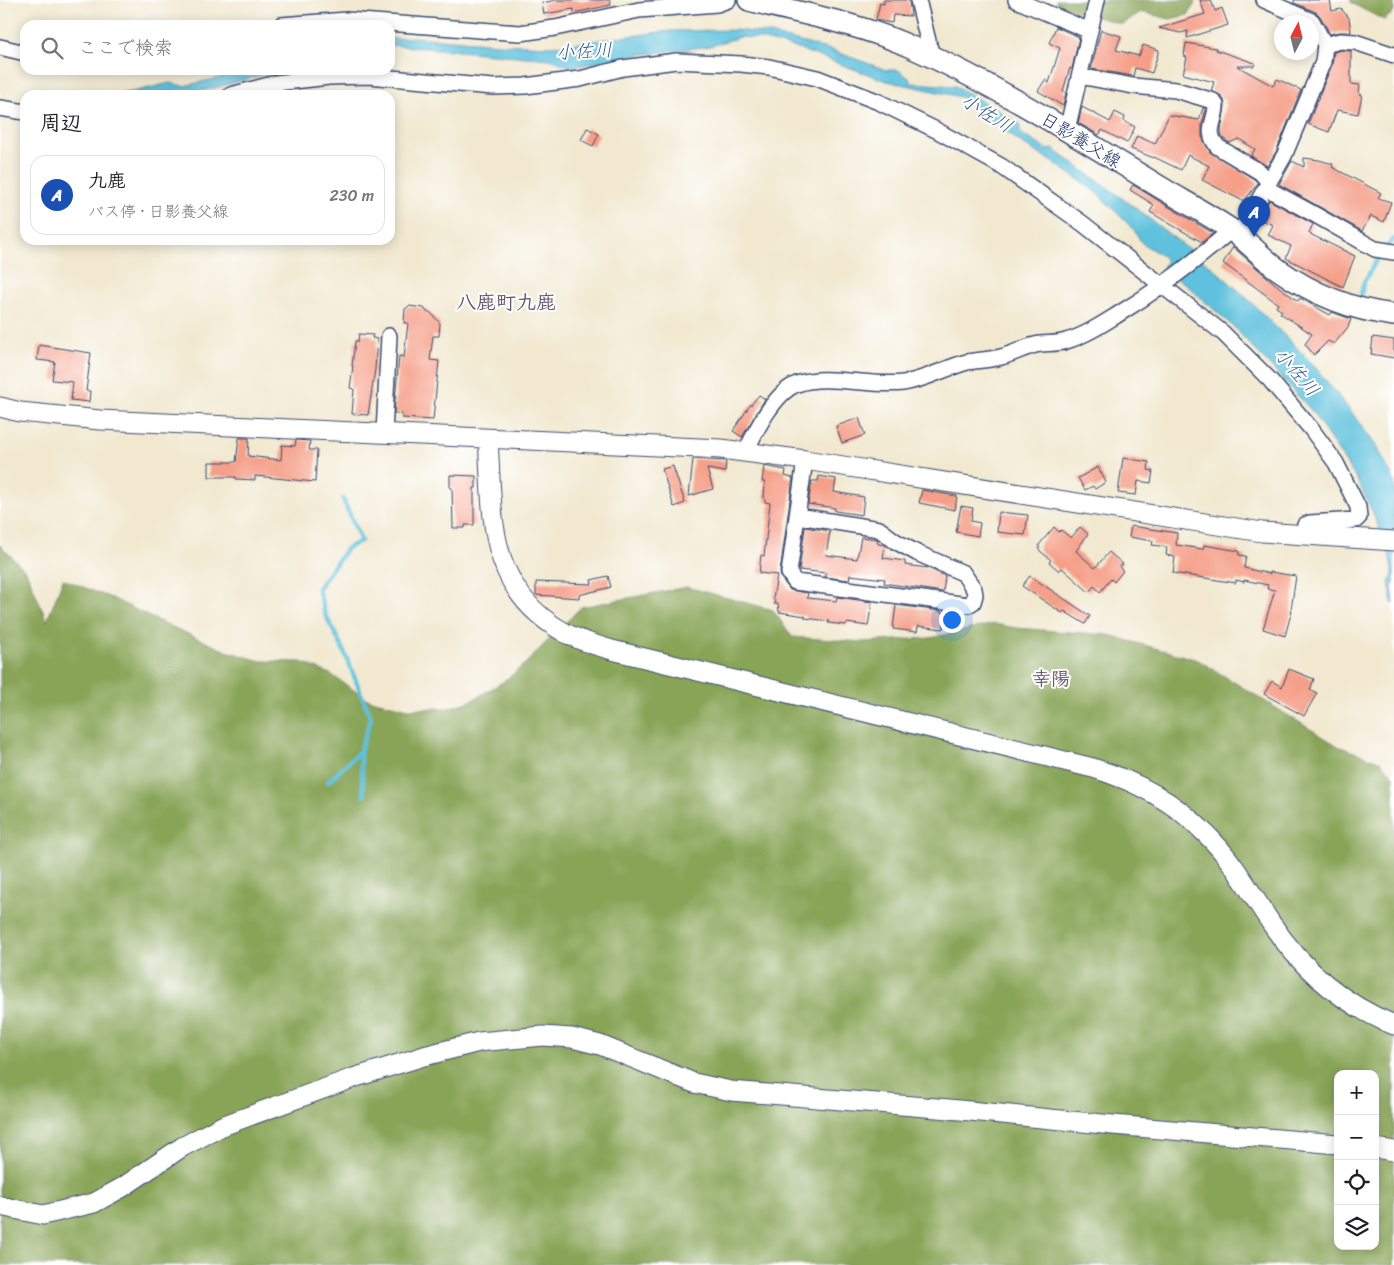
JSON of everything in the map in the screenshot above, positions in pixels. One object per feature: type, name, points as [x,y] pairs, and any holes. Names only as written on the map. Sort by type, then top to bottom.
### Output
[{"type":"main road","name":"日影養父線","points":[[750,0],[874,33],[900,42],[958,68],[1066,130],[1235,233],[1279,270],[1312,290],[1361,309],[1394,315]]},
{"type":"street","points":[[395,24],[520,33],[536,32],[639,10],[717,4],[728,0]]},
{"type":"street","points":[[918,0],[932,57]]},
{"type":"street","points":[[1016,0],[1090,31]]},
{"type":"street","points":[[1066,130],[1096,0]]},
{"type":"street","points":[[746,452],[753,435],[778,399],[789,387],[798,383],[837,380],[873,384],[903,383],[919,380],[970,362],[1000,357],[1040,344],[1067,341],[1097,327],[1165,285],[1208,251],[1235,233],[1284,156],[1319,71],[1324,54],[1325,45],[1312,21],[1264,0]]},
{"type":"street","points":[[1325,45],[1355,42],[1394,54]]},
{"type":"street","points":[[0,47],[20,53]]},
{"type":"street","points":[[249,90],[276,83],[329,77],[368,76],[493,87],[525,86],[580,78],[623,68],[676,61],[769,67],[817,78],[879,102],[972,148],[1082,223],[1165,285],[1223,333],[1270,380],[1312,430],[1336,463],[1358,507],[1359,517],[1356,520],[1310,523],[1305,525],[1303,535]]},
{"type":"street","points":[[1079,76],[1133,86],[1176,90],[1212,101],[1216,105],[1216,111],[1210,129],[1213,142],[1218,148],[1260,172],[1267,185],[1312,212],[1375,249],[1394,252]]},
{"type":"street","points":[[0,108],[20,111]]},
{"type":"street","points":[[384,433],[389,336]]},
{"type":"street","points":[[0,407],[20,412],[100,420],[712,448],[805,460],[1262,532],[1394,541]]},
{"type":"street","points":[[488,438],[493,524],[502,564],[507,576],[522,598],[531,608],[555,627],[587,642],[612,650],[1093,768],[1128,780],[1171,804],[1208,835],[1243,879],[1286,944],[1314,975],[1356,1007],[1394,1025]]},
{"type":"street","points":[[798,516],[878,529],[894,541],[917,553],[964,573],[974,589],[973,602],[968,605],[795,582],[789,573],[805,460]]},
{"type":"street","points":[[0,1206],[43,1215],[94,1203],[123,1187],[182,1147],[222,1126],[353,1078],[424,1056],[479,1042],[543,1036],[572,1038],[600,1045],[694,1083],[731,1091],[1334,1144]]},
{"type":"street","points":[[1379,1148],[1394,1150]]},
{"type":"green space","points":[[1056,0],[1197,0],[1188,15],[1170,19],[1141,12],[1122,24],[1059,6]]},
{"type":"green space","points":[[1350,0],[1394,0],[1394,12],[1384,20],[1353,4]]},
{"type":"green space","points":[[0,545],[26,571],[47,621],[63,579],[116,600],[226,651],[261,661],[301,662],[330,674],[367,699],[408,709],[448,708],[471,701],[506,680],[526,663],[581,607],[687,587],[773,610],[792,637],[862,642],[930,638],[994,624],[1016,628],[1108,635],[1198,660],[1338,746],[1381,762],[1394,776],[1394,1265],[0,1265]]},
{"type":"water","name":"小佐川","points":[[736,30],[770,34],[831,50],[886,70],[898,70],[909,78],[911,83],[955,86],[1020,123],[1020,133],[1048,150],[1053,149],[1129,203],[1213,268],[1247,298],[1311,362],[1374,443],[1394,480],[1394,584],[1392,586],[1394,604],[1392,603],[1389,581],[1393,576],[1389,553],[1370,506],[1357,480],[1312,411],[1235,328],[1163,267],[1166,262],[1164,257],[1142,243],[1134,230],[1095,191],[1050,160],[1024,145],[961,97],[887,81],[793,47],[760,39],[740,37],[710,46],[636,55],[571,67],[550,59],[395,45],[395,39],[415,37],[552,46],[669,31]]},
{"type":"water","points":[[226,75],[264,75],[205,90],[140,90],[170,83],[183,86]]},
{"type":"building","points":[[556,0],[610,0],[611,5],[574,13],[574,9],[544,14],[542,3]]},
{"type":"building","points":[[884,0],[909,0],[911,16],[893,15],[892,23],[876,20],[880,3],[884,4]]},
{"type":"building","points":[[1200,0],[1211,0],[1215,11],[1222,8],[1228,25],[1187,38],[1188,31],[1180,33],[1159,28],[1205,14]]},
{"type":"building","points":[[1294,0],[1330,0],[1332,11],[1341,9],[1349,18],[1351,32],[1330,34],[1316,12],[1294,3]]},
{"type":"building","points":[[1056,27],[1079,37],[1072,69],[1070,68],[1063,91],[1066,93],[1063,106],[1038,91],[1045,80],[1049,83],[1060,48],[1049,43]]},
{"type":"building","points":[[1101,30],[1121,36],[1116,50],[1139,56],[1143,45],[1159,50],[1152,73],[1135,68],[1133,76],[1091,69]]},
{"type":"building","points":[[1186,43],[1216,48],[1216,50],[1255,63],[1254,66],[1237,66],[1273,86],[1277,79],[1301,90],[1276,152],[1267,166],[1251,156],[1255,149],[1239,139],[1229,143],[1222,137],[1224,100],[1220,95],[1211,91],[1214,82],[1183,74],[1187,57],[1184,56]]},
{"type":"building","points":[[1341,50],[1351,51],[1351,84],[1360,85],[1359,94],[1362,95],[1358,114],[1337,110],[1329,132],[1308,124],[1332,65],[1334,52]]},
{"type":"building","points":[[1082,107],[1110,122],[1115,112],[1125,117],[1124,121],[1135,127],[1127,143],[1102,130],[1099,135],[1078,123]]},
{"type":"building","points":[[1203,108],[1206,109],[1202,125],[1202,137],[1210,152],[1258,183],[1245,200],[1241,200],[1202,180],[1209,166],[1188,155],[1181,170],[1154,157],[1131,149],[1137,136],[1155,144],[1169,115],[1199,120]]},
{"type":"building","points":[[587,128],[599,134],[593,146],[581,140]]},
{"type":"building","points":[[1304,158],[1333,164],[1332,167],[1381,193],[1378,198],[1391,202],[1384,222],[1371,216],[1362,231],[1279,184],[1292,161],[1304,167]]},
{"type":"building","points":[[1133,185],[1213,233],[1202,242],[1150,212],[1154,205],[1130,190]]},
{"type":"building","points":[[1269,200],[1313,224],[1310,234],[1355,256],[1343,287],[1286,258],[1291,246],[1268,235],[1273,225],[1262,220]]},
{"type":"building","points":[[1233,247],[1298,301],[1300,298],[1330,315],[1332,312],[1351,319],[1348,327],[1334,344],[1328,341],[1314,355],[1305,344],[1312,334],[1280,313],[1282,311],[1276,307],[1278,304],[1223,263]]},
{"type":"building","points":[[409,306],[424,308],[440,323],[439,336],[433,336],[430,360],[439,361],[433,420],[402,418],[402,414],[394,413],[399,356],[404,357],[408,323],[404,323],[405,309]]},
{"type":"building","points":[[359,334],[373,335],[372,338],[377,339],[375,369],[368,415],[352,414],[354,389],[350,388],[355,341],[358,341]]},
{"type":"building","points":[[1373,337],[1394,340],[1394,358],[1371,354]]},
{"type":"building","points":[[39,345],[91,353],[86,391],[90,391],[89,402],[71,400],[73,382],[52,380],[55,362],[37,360]]},
{"type":"building","points":[[759,395],[765,399],[742,437],[733,431]]},
{"type":"building","points":[[859,418],[865,435],[842,443],[836,426]]},
{"type":"building","points":[[239,438],[249,438],[248,456],[281,460],[282,445],[295,446],[296,440],[310,441],[309,450],[317,450],[315,482],[255,476],[255,480],[236,479],[236,477],[209,477],[209,462],[236,462]]},
{"type":"building","points":[[1123,458],[1149,462],[1148,470],[1153,471],[1151,483],[1138,481],[1136,495],[1118,493]]},
{"type":"building","points":[[693,459],[726,461],[725,472],[707,469],[713,489],[689,496]]},
{"type":"building","points":[[673,466],[685,503],[674,507],[662,469]]},
{"type":"building","points":[[764,466],[786,470],[785,476],[793,478],[780,572],[781,578],[790,590],[808,593],[807,598],[836,601],[837,597],[872,602],[868,626],[828,623],[829,621],[779,612],[778,604],[774,604],[775,600],[773,599],[777,575],[759,573],[761,555],[764,556],[770,503],[765,502],[764,498],[765,482],[762,482]]},
{"type":"building","points":[[1098,467],[1106,482],[1095,489],[1093,486],[1085,490],[1078,478]]},
{"type":"building","points":[[450,475],[476,476],[476,488],[474,488],[474,525],[465,525],[465,528],[453,528]]},
{"type":"building","points":[[819,476],[836,479],[834,492],[864,497],[862,515],[808,504],[812,481],[818,481]]},
{"type":"building","points":[[922,490],[957,496],[955,510],[919,503]]},
{"type":"building","points":[[961,506],[973,508],[971,521],[980,523],[978,536],[956,532]]},
{"type":"building","points":[[999,512],[1028,515],[1025,535],[997,532]]},
{"type":"building","points":[[1131,526],[1177,533],[1176,545],[1203,549],[1204,545],[1239,551],[1239,555],[1246,556],[1244,568],[1270,574],[1270,572],[1296,576],[1292,610],[1285,636],[1263,629],[1275,590],[1267,589],[1268,585],[1244,580],[1244,582],[1236,580],[1236,583],[1173,573],[1175,557],[1166,555],[1167,547],[1152,545],[1153,541],[1129,537]]},
{"type":"building","points":[[805,527],[830,531],[826,555],[857,559],[861,537],[877,539],[878,544],[885,545],[883,558],[905,561],[905,565],[928,568],[945,576],[943,592],[884,583],[885,579],[850,575],[849,580],[825,577],[826,573],[799,570]]},
{"type":"building","points":[[1054,527],[1071,538],[1080,527],[1088,534],[1076,551],[1095,568],[1109,552],[1123,564],[1119,567],[1123,571],[1114,582],[1111,579],[1100,592],[1094,586],[1089,592],[1062,568],[1059,571],[1049,562],[1051,560],[1039,550],[1039,545]]},
{"type":"building","points":[[608,576],[611,587],[579,595],[579,598],[536,595],[536,582],[592,584],[591,580]]},
{"type":"building","points":[[1030,576],[1090,616],[1085,624],[1064,611],[1062,613],[1022,586]]},
{"type":"building","points":[[896,605],[945,613],[943,629],[918,626],[917,632],[893,629]]},
{"type":"building","points":[[1289,669],[1314,679],[1310,690],[1317,693],[1304,716],[1264,694],[1272,681],[1282,687]]},
{"type":"waterway","points":[[1386,247],[1394,239]]},
{"type":"waterway","points":[[1361,294],[1364,282],[1380,254]]},
{"type":"waterway","points":[[343,499],[361,541],[347,548],[318,588],[325,614],[343,649],[371,718],[360,751],[364,796]]},
{"type":"waterway","points":[[328,782],[360,751]]},
{"type":"place","name":"九鹿","points":[[1254,237]]},
{"type":"district","name":"八鹿町九鹿","points":[[506,302]]},
{"type":"district","name":"幸陽","points":[[1051,678]]}]
